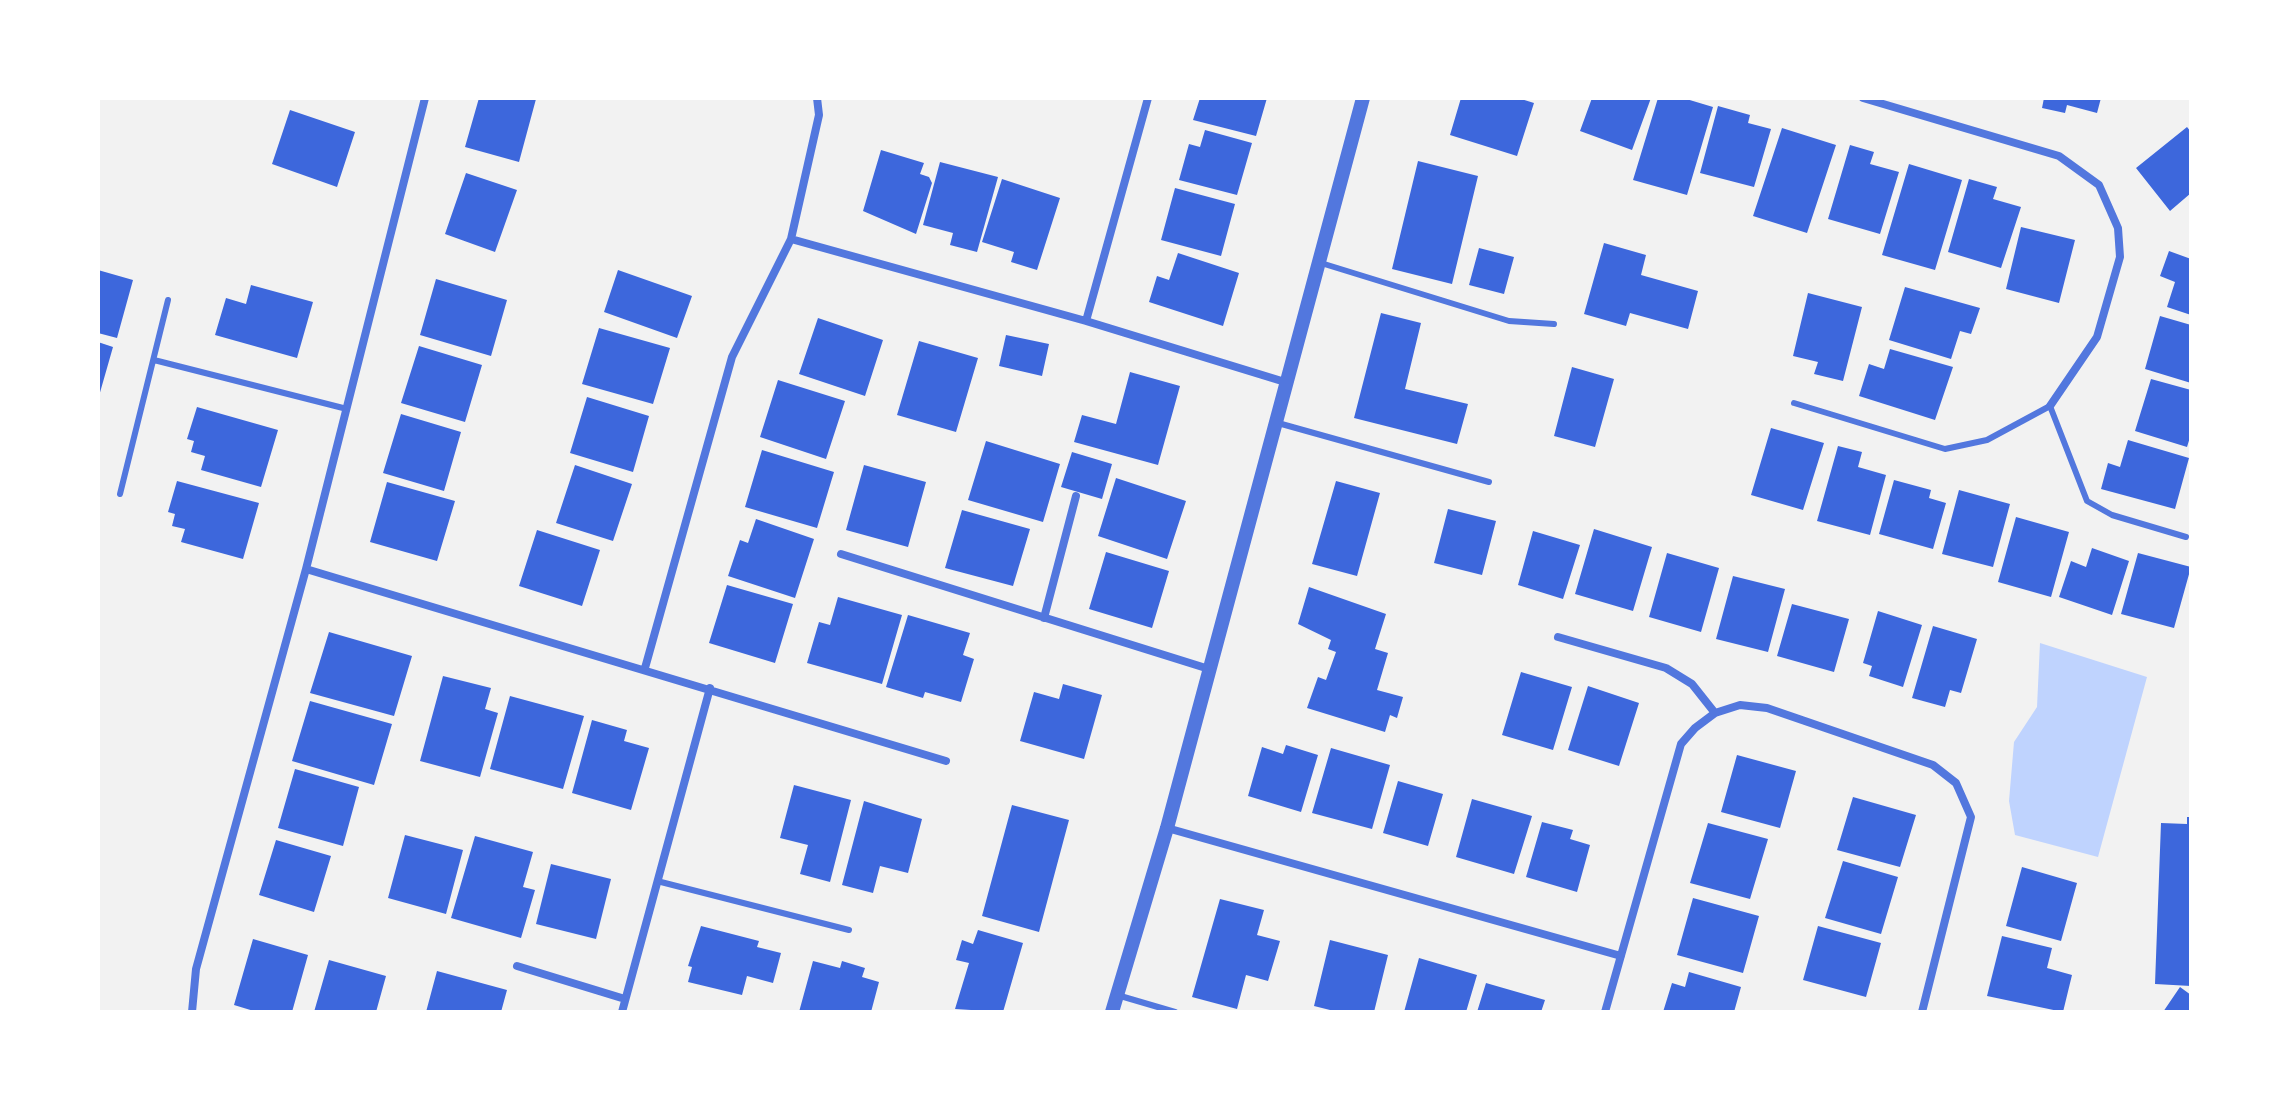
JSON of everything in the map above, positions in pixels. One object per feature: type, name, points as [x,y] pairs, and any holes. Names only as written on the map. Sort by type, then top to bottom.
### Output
[{"type":"street","points":[[192,1012],[196,969],[306,569],[425,98]]},
{"type":"street","points":[[645,668],[732,357],[791,239],[819,115],[817,98]]},
{"type":"street","points":[[1086,321],[1148,98]]},
{"type":"street","points":[[1112,1012],[1167,828],[1363,98]]},
{"type":"street","points":[[1863,98],[2059,156],[2099,185],[2118,228],[2120,257],[2097,337],[2050,406]]},
{"type":"street","points":[[791,239],[1086,321],[1285,382]]},
{"type":"street","points":[[1044,618],[1076,496]]},
{"type":"street","points":[[841,554],[1209,669]]},
{"type":"street","points":[[306,569],[645,668],[946,761]]},
{"type":"street","points":[[1558,637],[1666,668],[1692,684],[1715,713]]},
{"type":"street","points":[[622,1012],[710,688]]},
{"type":"street","points":[[1605,1012],[1681,744],[1715,713],[1740,705],[1767,708],[1933,765],[1956,783],[1971,817],[1922,1012]]},
{"type":"street","points":[[1167,828],[1621,956]]},
{"type":"street","points":[[517,966],[625,999]]},
{"type":"lane","points":[[1318,262],[1509,321],[1554,324]]},
{"type":"lane","points":[[120,494],[168,300]]},
{"type":"lane","points":[[154,360],[347,409]]},
{"type":"lane","points":[[1794,403],[1945,449],[1987,440],[2050,406],[2087,501],[2112,515],[2186,537]]},
{"type":"lane","points":[[1274,422],[1489,482]]},
{"type":"lane","points":[[657,881],[849,930]]},
{"type":"lane","points":[[1117,995],[1175,1012]]},
{"type":"water","points":[[2040,643],[2147,677],[2098,857],[2015,835],[2009,801],[2014,742],[2037,707]]},
{"type":"building","points":[[479,98],[536,99],[519,162],[465,147]]},
{"type":"building","points":[[1200,98],[1267,98],[1256,136],[1193,120]]},
{"type":"building","points":[[1461,98],[1518,98],[1534,103],[1517,156],[1450,135]]},
{"type":"building","points":[[1592,98],[1651,98],[1632,150],[1580,131]]},
{"type":"building","points":[[1658,98],[1683,98],[1713,107],[1687,195],[1633,180]]},
{"type":"building","points":[[2044,98],[2101,98],[2097,113],[2067,105],[2065,113],[2042,108]]},
{"type":"building","points":[[1718,106],[1750,115],[1748,123],[1771,129],[1754,187],[1700,173]]},
{"type":"building","points":[[290,110],[355,132],[337,187],[272,164]]},
{"type":"building","points":[[2187,127],[2191,132],[2191,193],[2170,211],[2136,168]]},
{"type":"building","points":[[1782,128],[1836,145],[1807,233],[1753,216]]},
{"type":"building","points":[[1205,130],[1252,143],[1237,195],[1179,180],[1189,144],[1200,147]]},
{"type":"building","points":[[1850,145],[1874,152],[1870,164],[1899,172],[1880,234],[1828,219]]},
{"type":"building","points":[[881,150],[924,163],[920,174],[929,177],[932,183],[916,234],[863,211]]},
{"type":"building","points":[[1418,161],[1478,176],[1452,284],[1392,269]]},
{"type":"building","points":[[940,162],[998,177],[977,252],[950,245],[953,233],[923,225]]},
{"type":"building","points":[[1909,164],[1962,180],[1935,270],[1882,255]]},
{"type":"building","points":[[466,173],[517,190],[495,252],[445,234]]},
{"type":"building","points":[[1002,179],[1060,198],[1037,270],[1011,262],[1014,252],[982,242]]},
{"type":"building","points":[[1969,179],[1997,187],[1993,199],[2021,207],[2001,268],[1948,252]]},
{"type":"building","points":[[1175,188],[1235,204],[1221,256],[1161,240]]},
{"type":"building","points":[[2021,227],[2075,240],[2059,303],[2006,289]]},
{"type":"building","points":[[1604,243],[1646,255],[1641,275],[1698,291],[1688,329],[1630,313],[1626,326],[1584,314]]},
{"type":"building","points":[[1479,248],[1514,257],[1504,294],[1469,285]]},
{"type":"building","points":[[2169,251],[2191,259],[2191,315],[2167,307],[2175,282],[2160,276]]},
{"type":"building","points":[[1178,253],[1239,273],[1223,326],[1149,302],[1157,276],[1169,280]]},
{"type":"building","points":[[98,270],[133,280],[117,338],[98,333]]},
{"type":"building","points":[[618,270],[692,296],[677,338],[604,312]]},
{"type":"building","points":[[436,279],[507,300],[491,356],[420,335]]},
{"type":"building","points":[[251,285],[313,302],[297,358],[215,335],[226,298],[246,304]]},
{"type":"building","points":[[1905,287],[1980,308],[1971,334],[1960,331],[1951,359],[1889,340]]},
{"type":"building","points":[[1808,293],[1862,307],[1843,381],[1814,374],[1818,362],[1793,356]]},
{"type":"building","points":[[1381,313],[1421,323],[1405,389],[1468,404],[1457,444],[1354,418]]},
{"type":"building","points":[[2160,316],[2191,325],[2191,383],[2145,369]]},
{"type":"building","points":[[818,318],[883,340],[865,396],[799,374]]},
{"type":"building","points":[[599,328],[670,348],[653,404],[582,384]]},
{"type":"building","points":[[1006,335],[1049,344],[1042,376],[999,366]]},
{"type":"building","points":[[919,341],[978,358],[956,432],[897,415]]},
{"type":"building","points":[[98,342],[113,347],[99,396],[98,396]]},
{"type":"building","points":[[419,346],[482,365],[465,422],[401,403]]},
{"type":"building","points":[[1890,349],[1953,367],[1935,420],[1859,396],[1869,364],[1884,369]]},
{"type":"building","points":[[1572,367],[1614,379],[1595,447],[1554,436]]},
{"type":"building","points":[[1130,372],[1180,386],[1158,465],[1074,442],[1082,415],[1116,424]]},
{"type":"building","points":[[2151,379],[2191,390],[2191,434],[2187,447],[2135,431]]},
{"type":"building","points":[[778,380],[845,401],[826,459],[760,437]]},
{"type":"building","points":[[587,397],[649,416],[633,472],[570,453]]},
{"type":"building","points":[[197,407],[278,430],[261,487],[201,470],[205,456],[191,452],[194,441],[187,439]]},
{"type":"building","points":[[401,414],[461,432],[444,491],[383,473]]},
{"type":"building","points":[[1771,428],[1824,443],[1803,510],[1751,495]]},
{"type":"building","points":[[2128,440],[2189,458],[2175,509],[2101,489],[2108,463],[2120,467]]},
{"type":"building","points":[[986,441],[1060,464],[1043,522],[968,500]]},
{"type":"building","points":[[1838,446],[1862,452],[1858,467],[1886,475],[1870,535],[1817,521]]},
{"type":"building","points":[[762,450],[834,472],[817,528],[745,507]]},
{"type":"building","points":[[1072,452],[1112,464],[1102,499],[1061,487]]},
{"type":"building","points":[[575,465],[632,484],[613,541],[556,523]]},
{"type":"building","points":[[864,465],[926,482],[908,547],[846,530]]},
{"type":"building","points":[[1116,478],[1186,501],[1167,559],[1098,536]]},
{"type":"building","points":[[1894,480],[1931,490],[1929,498],[1946,503],[1933,549],[1879,534]]},
{"type":"building","points":[[177,481],[259,503],[243,559],[181,542],[185,529],[172,526],[175,514],[168,512]]},
{"type":"building","points":[[1336,481],[1380,493],[1357,576],[1312,564]]},
{"type":"building","points":[[387,482],[455,501],[437,561],[370,542]]},
{"type":"building","points":[[1959,490],[2010,504],[1993,567],[1942,554]]},
{"type":"building","points":[[1448,509],[1496,521],[1482,575],[1434,563]]},
{"type":"building","points":[[962,510],[1030,529],[1013,586],[945,568]]},
{"type":"building","points":[[2016,517],[2069,532],[2051,597],[1998,582]]},
{"type":"building","points":[[756,519],[814,539],[795,598],[728,576],[740,540],[748,543]]},
{"type":"building","points":[[1594,529],[1652,547],[1633,611],[1575,594]]},
{"type":"building","points":[[537,530],[600,550],[582,606],[519,586]]},
{"type":"building","points":[[1533,531],[1580,545],[1563,599],[1518,585]]},
{"type":"building","points":[[2092,548],[2129,561],[2112,615],[2059,597],[2071,561],[2086,567]]},
{"type":"building","points":[[1106,552],[1169,571],[1152,628],[1089,609]]},
{"type":"building","points":[[1667,553],[1719,568],[1701,632],[1649,617]]},
{"type":"building","points":[[2138,553],[2191,567],[2174,628],[2121,614]]},
{"type":"building","points":[[1733,576],[1785,589],[1768,652],[1716,639]]},
{"type":"building","points":[[727,585],[793,604],[775,663],[709,643]]},
{"type":"building","points":[[1309,587],[1386,614],[1375,649],[1388,653],[1377,690],[1403,697],[1397,718],[1390,715],[1385,732],[1307,708],[1318,677],[1326,680],[1336,652],[1328,649],[1331,640],[1298,624]]},
{"type":"building","points":[[838,597],[902,615],[882,684],[807,663],[819,622],[830,625]]},
{"type":"building","points":[[1792,604],[1849,619],[1834,672],[1777,656]]},
{"type":"building","points":[[1878,611],[1922,625],[1903,687],[1869,676],[1872,666],[1863,663]]},
{"type":"building","points":[[908,615],[970,633],[963,655],[974,659],[961,702],[925,692],[923,698],[886,687]]},
{"type":"building","points":[[1933,626],[1977,639],[1961,693],[1950,690],[1945,707],[1912,698]]},
{"type":"building","points":[[329,632],[412,656],[394,716],[310,693]]},
{"type":"building","points":[[1521,672],[1572,687],[1553,750],[1502,735]]},
{"type":"building","points":[[443,676],[491,688],[485,709],[498,713],[480,777],[420,761]]},
{"type":"building","points":[[1063,684],[1102,695],[1084,759],[1020,741],[1034,692],[1059,699]]},
{"type":"building","points":[[1588,686],[1639,703],[1619,766],[1568,750]]},
{"type":"building","points":[[510,696],[584,716],[563,789],[490,769]]},
{"type":"building","points":[[310,701],[392,724],[374,785],[292,761]]},
{"type":"building","points":[[592,720],[627,730],[624,741],[649,748],[631,810],[572,793]]},
{"type":"building","points":[[1286,745],[1318,755],[1301,812],[1248,796],[1262,747],[1283,754]]},
{"type":"building","points":[[1331,748],[1390,765],[1372,829],[1312,813]]},
{"type":"building","points":[[1737,755],[1796,771],[1780,828],[1721,812]]},
{"type":"building","points":[[295,769],[359,787],[343,846],[278,828]]},
{"type":"building","points":[[1398,781],[1443,794],[1428,846],[1383,833]]},
{"type":"building","points":[[794,785],[851,800],[830,882],[800,874],[808,845],[780,838]]},
{"type":"building","points":[[1853,797],[1916,815],[1900,867],[1837,850]]},
{"type":"building","points":[[1472,799],[1532,816],[1514,874],[1456,857]]},
{"type":"building","points":[[864,801],[922,819],[908,873],[880,866],[873,893],[842,885]]},
{"type":"building","points":[[1012,805],[1069,820],[1039,932],[982,916]]},
{"type":"building","points":[[2187,817],[2191,817],[2191,986],[2155,984],[2161,823],[2187,824]]},
{"type":"building","points":[[1542,822],[1573,830],[1570,839],[1590,845],[1577,892],[1526,877]]},
{"type":"building","points":[[1708,823],[1768,839],[1750,899],[1690,883]]},
{"type":"building","points":[[405,835],[463,850],[446,914],[388,898]]},
{"type":"building","points":[[475,836],[533,852],[523,887],[535,890],[521,938],[451,918]]},
{"type":"building","points":[[276,840],[331,856],[314,912],[259,895]]},
{"type":"building","points":[[1843,861],[1898,877],[1881,934],[1825,918]]},
{"type":"building","points":[[551,864],[611,879],[596,939],[536,924]]},
{"type":"building","points":[[2022,867],[2077,883],[2061,941],[2006,926]]},
{"type":"building","points":[[1693,898],[1759,916],[1743,973],[1677,955]]},
{"type":"building","points":[[1220,899],[1264,910],[1257,935],[1280,941],[1268,981],[1246,975],[1237,1009],[1192,997]]},
{"type":"building","points":[[701,926],[759,941],[757,947],[781,953],[773,983],[747,976],[742,995],[688,982],[692,967],[688,966]]},
{"type":"building","points":[[1818,926],[1881,943],[1866,997],[1803,980]]},
{"type":"building","points":[[978,930],[1023,943],[1003,1012],[955,1009],[969,963],[956,960],[962,940],[973,944]]},
{"type":"building","points":[[2002,936],[2052,948],[2047,968],[2072,975],[2063,1012],[1987,996]]},
{"type":"building","points":[[253,939],[308,955],[292,1012],[257,1012],[234,1005]]},
{"type":"building","points":[[1330,940],[1388,955],[1374,1012],[1338,1012],[1314,1006]]},
{"type":"building","points":[[1419,958],[1477,975],[1466,1012],[1404,1012]]},
{"type":"building","points":[[329,960],[386,976],[376,1012],[314,1012]]},
{"type":"building","points":[[813,961],[840,968],[842,961],[865,968],[862,977],[879,982],[871,1012],[799,1012]]},
{"type":"building","points":[[437,971],[507,990],[501,1012],[426,1012]]},
{"type":"building","points":[[1689,972],[1741,987],[1734,1012],[1663,1012],[1672,983],[1685,987]]},
{"type":"building","points":[[1486,983],[1545,1000],[1541,1012],[1477,1012]]},
{"type":"building","points":[[2180,987],[2191,995],[2191,1012],[2163,1012]]}]
